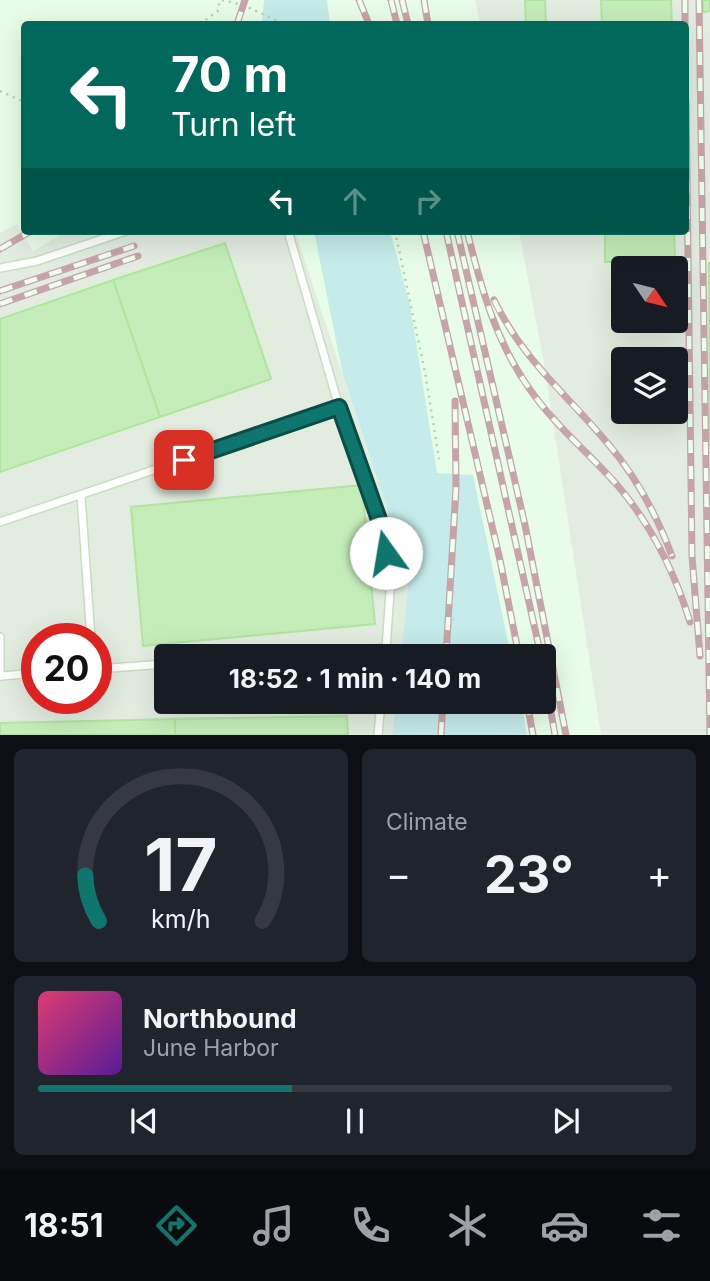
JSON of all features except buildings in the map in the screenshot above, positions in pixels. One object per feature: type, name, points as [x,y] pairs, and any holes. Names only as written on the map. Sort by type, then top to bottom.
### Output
[{"type":"lane","points":[[0,268],[37,261],[114,235]]},
{"type":"lane","points":[[289,235],[339,407],[382,528],[391,578],[386,644]]},
{"type":"lane","points":[[0,522],[339,407]]},
{"type":"lane","points":[[80,495],[90,623]]},
{"type":"lane","points":[[0,637],[0,676],[21,674]]},
{"type":"lane","points":[[112,668],[154,665]]},
{"type":"lane","points":[[378,735],[380,714]]},
{"type":"path","points":[[204,21],[219,10],[220,0],[243,5],[278,21]]},
{"type":"path","points":[[0,91],[21,101]]},
{"type":"path","points":[[396,235],[425,372],[439,459]]},
{"type":"shaded area","points":[[264,0],[327,0],[330,21],[262,21]]},
{"type":"shaded area","points":[[475,0],[710,0],[710,735],[601,735],[544,364],[520,235],[689,235],[689,21],[479,21]]},
{"type":"shaded area","points":[[17,224],[21,235],[33,251],[60,235],[296,235],[409,576],[402,644],[154,644],[154,714],[395,714],[392,735],[0,735],[0,233]]},
{"type":"shaded area","points":[[315,235],[391,235],[410,305],[437,473],[473,475],[508,644],[402,644],[409,576],[343,375]]},
{"type":"shaded area","points":[[395,714],[523,714],[527,735],[392,735]]},
{"type":"railway","points":[[238,21],[245,0]]},
{"type":"railway","points":[[359,0],[368,21]]},
{"type":"railway","points":[[391,0],[396,21]]},
{"type":"railway","points":[[402,0],[407,21]]},
{"type":"railway","points":[[424,0],[428,21]]},
{"type":"railway","points":[[685,0],[685,21]]},
{"type":"railway","points":[[699,0],[710,735]]},
{"type":"railway","points":[[0,249],[24,235]]},
{"type":"railway","points":[[424,235],[500,560],[517,644]]},
{"type":"railway","points":[[447,235],[538,644]]},
{"type":"railway","points":[[458,235],[525,525],[566,735]]},
{"type":"railway","points":[[468,235],[490,312],[517,370],[549,414],[618,486],[641,517],[669,568],[690,622]]},
{"type":"railway","points":[[688,235],[692,556],[700,656]]},
{"type":"railway","points":[[0,291],[134,246]]},
{"type":"railway","points":[[0,304],[138,256]]},
{"type":"railway","points":[[494,300],[532,360],[629,471],[653,512],[672,556]]},
{"type":"railway","points":[[447,644],[456,488],[455,401]]},
{"type":"railway","points":[[441,735],[442,714]]},
{"type":"railway","points":[[529,714],[533,735]]},
{"type":"railway","points":[[551,714],[555,735]]},
{"type":"route","points":[[184,460],[339,407],[382,528],[386,553]]}]
